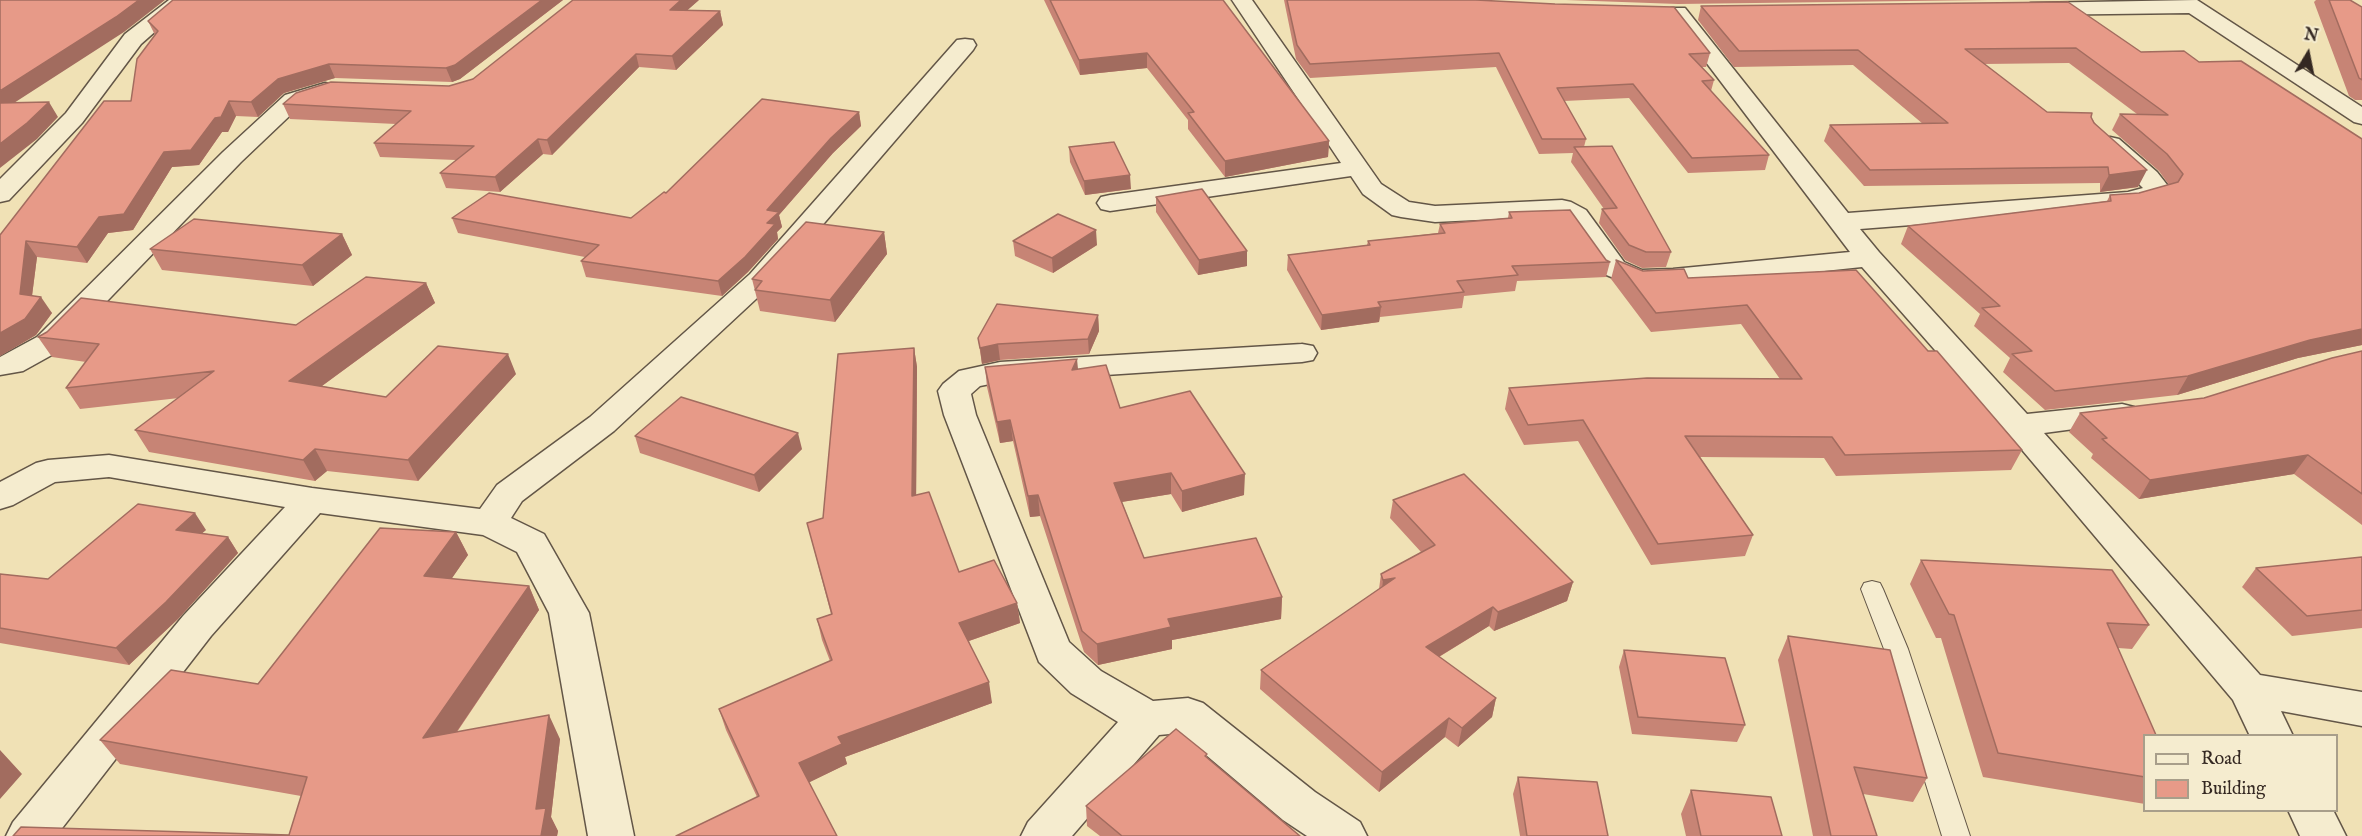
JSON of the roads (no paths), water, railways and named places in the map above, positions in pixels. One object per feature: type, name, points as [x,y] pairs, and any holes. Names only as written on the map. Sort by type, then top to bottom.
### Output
[{"type":"street","points":[[0,194],[74,118],[134,39],[181,0]]},
{"type":"street","points":[[1242,0],[1372,189],[1401,209],[1435,214],[1562,208],[1577,216],[1614,268],[1638,279],[1869,258]]},
{"type":"street","points":[[2007,9],[2189,4],[2362,117]]},
{"type":"street","points":[[1679,11],[1869,258],[2019,425],[2248,689],[2270,734]]},
{"type":"street","points":[[490,523],[509,493],[602,424],[759,280],[965,45]]},
{"type":"street","points":[[0,366],[12,364],[48,344],[232,157],[293,100],[336,87],[348,87]]},
{"type":"street","points":[[1841,222],[2130,200],[2159,191],[2148,177],[2097,132]]},
{"type":"street","points":[[1110,203],[1357,168]]},
{"type":"street","points":[[1302,353],[1000,372],[970,378],[954,391],[960,415],[1053,651],[1086,682],[1146,719],[1188,715],[1299,806],[1344,836]]},
{"type":"street","points":[[2019,425],[2146,411]]},
{"type":"street","points":[[0,497],[48,471],[109,466],[312,501],[490,523],[531,543],[569,613],[611,836]]},
{"type":"street","points":[[28,836],[197,626],[312,501]]},
{"type":"street","points":[[2248,689],[2362,709]]},
{"type":"street","points":[[1044,836],[1146,719]]},
{"type":"street","points":[[2311,812],[2323,836]]},
{"type":"lane","points":[[1872,589],[1896,649],[1956,836]]}]
